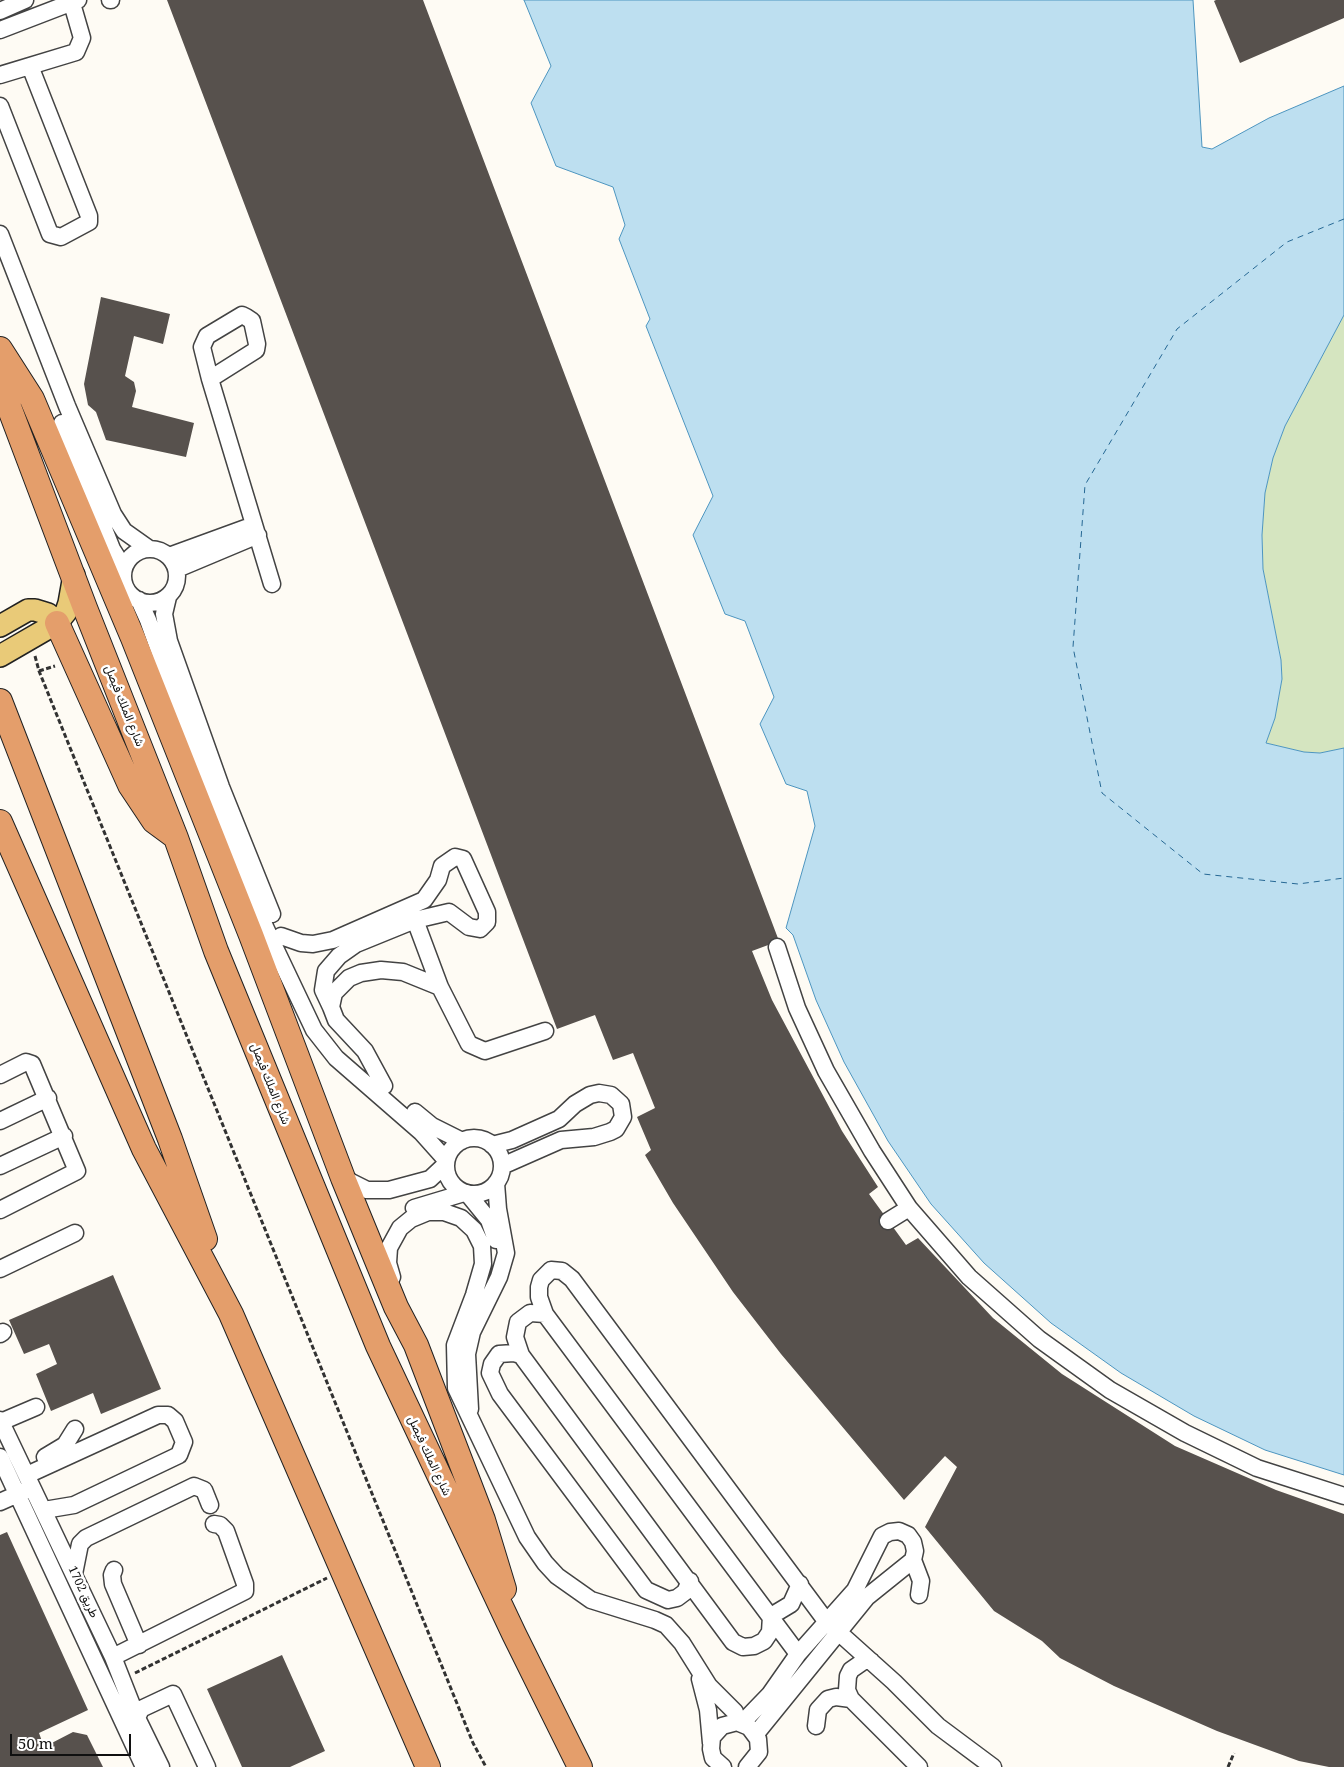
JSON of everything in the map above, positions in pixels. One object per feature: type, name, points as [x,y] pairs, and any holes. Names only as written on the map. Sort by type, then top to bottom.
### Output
[{"type":"highway","points":[[0,348],[32,399],[133,638],[251,935],[343,1178],[396,1307],[416,1345],[483,1520],[502,1576],[514,1634]]},
{"type":"highway","name":"شارع الملك فيصل","points":[[0,383],[176,838],[216,952],[378,1346],[514,1634],[580,1767]]},
{"type":"highway","points":[[57,623],[130,785],[154,821],[176,838]]},
{"type":"highway","points":[[0,701],[170,1138],[231,1314],[428,1767]]},
{"type":"highway","points":[[1,825],[144,1149],[231,1314]]},
{"type":"highway","points":[[417,1743],[424,1767]]},
{"type":"main road","points":[[0,656],[57,623],[67,608],[74,575]]},
{"type":"main road","points":[[0,626],[28,610],[48,614],[57,623]]},
{"type":"street","points":[[0,11],[25,0]]},
{"type":"street","points":[[0,30],[74,1],[82,38],[76,52],[0,75]]},
{"type":"street","points":[[0,106],[50,234],[61,237],[88,222],[90,216],[30,66]]},
{"type":"street","points":[[0,234],[67,406],[113,514],[124,531],[148,548],[156,549],[173,563],[176,584],[168,597],[164,614],[168,641],[221,787],[281,936],[323,1024],[343,1050],[384,1086],[432,1126],[462,1141]]},
{"type":"street","points":[[0,265],[112,549],[124,568],[124,584],[132,596],[139,600],[153,603],[168,597]]},
{"type":"street","points":[[210,379],[272,584]]},
{"type":"street","points":[[173,563],[256,530]]},
{"type":"street","points":[[124,568],[133,555],[148,548]]},
{"type":"street","points":[[139,600],[225,828],[266,929],[314,1030],[336,1058],[421,1132],[446,1162],[450,1182],[466,1193],[493,1228],[500,1263],[491,1280],[468,1309]]},
{"type":"street","points":[[281,936],[302,943],[323,943],[411,914],[449,912],[469,927],[480,929],[487,922],[487,912],[463,859],[456,857],[442,866],[438,880],[411,914],[356,944],[336,959],[326,972],[323,980],[323,990],[336,1020],[365,1051],[384,1086]]},
{"type":"street","points":[[411,914],[440,987],[469,1044],[475,1048],[485,1050],[545,1031]]},
{"type":"street","points":[[777,946],[798,1008],[826,1071],[872,1151],[909,1208],[969,1277],[1039,1339],[1110,1390],[1185,1434],[1257,1468],[1344,1496]]},
{"type":"street","points":[[332,1007],[332,999],[338,988],[348,978],[371,971],[403,972],[440,987]]},
{"type":"street","points":[[0,1075],[29,1062],[32,1064],[64,1136],[77,1171],[0,1210]]},
{"type":"street","points":[[492,1145],[528,1134],[567,1113],[582,1099],[599,1093],[616,1098],[623,1110],[623,1117],[616,1129],[602,1136],[552,1142],[502,1166]]},
{"type":"street","points":[[0,1121],[48,1098]]},
{"type":"street","points":[[567,1113],[576,1138]]},
{"type":"street","points":[[0,1166],[64,1136]]},
{"type":"street","points":[[343,1178],[367,1190],[389,1190],[430,1179],[446,1162],[450,1152],[462,1141],[478,1138],[492,1145],[500,1158],[502,1166],[496,1184],[498,1209],[505,1243],[500,1263],[472,1332],[467,1354],[470,1416]]},
{"type":"street","points":[[377,1262],[381,1240],[393,1222],[432,1201],[466,1193],[478,1194],[496,1184]]},
{"type":"street","points":[[888,1222],[909,1208]]},
{"type":"street","points":[[396,1307],[395,1288],[388,1263],[389,1248],[409,1215],[444,1212],[461,1218],[474,1230],[482,1246],[483,1264],[457,1335],[454,1360],[456,1388],[523,1530],[545,1563],[570,1586],[591,1600],[655,1620],[666,1626],[682,1643],[709,1686],[735,1712],[740,1723],[755,1734]]},
{"type":"street","points":[[0,1269],[75,1233]]},
{"type":"street","points":[[798,1654],[545,1314],[539,1297],[540,1280],[551,1270],[562,1271],[572,1278],[831,1627],[871,1661],[938,1726],[993,1767]]},
{"type":"street","points":[[545,1314],[530,1313],[518,1322],[515,1337],[521,1355],[690,1581],[733,1642],[743,1647],[754,1646],[764,1641],[770,1632],[771,1616]]},
{"type":"street","points":[[521,1355],[514,1353],[499,1354],[492,1364],[490,1373],[500,1394],[646,1590],[668,1600],[677,1598],[685,1592],[690,1581]]},
{"type":"street","points":[[0,1421],[36,1407]]},
{"type":"street","points":[[0,1502],[18,1494],[28,1476],[68,1450],[163,1414],[172,1417],[184,1442],[182,1451],[175,1457],[74,1505],[44,1510]]},
{"type":"street","name":"طريق 1702","points":[[0,1421],[28,1476],[113,1657],[137,1718],[161,1767]]},
{"type":"street","points":[[68,1450],[75,1429]]},
{"type":"street","name":"طريق 1702","points":[[0,1457],[144,1767]]},
{"type":"street","points":[[74,1574],[80,1544],[86,1538],[194,1486],[204,1490],[210,1505]]},
{"type":"street","points":[[113,1657],[245,1591],[245,1584],[226,1531],[220,1525],[214,1524]]},
{"type":"street","points":[[748,1767],[759,1760],[755,1734],[855,1590],[882,1536],[890,1532],[899,1531],[908,1535],[913,1542],[915,1551],[913,1560],[921,1581],[919,1594]]},
{"type":"street","points":[[706,1767],[716,1731],[729,1723],[740,1723],[770,1694],[798,1654],[913,1560]]},
{"type":"street","points":[[866,1569],[883,1584]]},
{"type":"street","points":[[114,1570],[112,1575],[113,1584],[139,1645]]},
{"type":"street","points":[[771,1616],[790,1604],[800,1584]]},
{"type":"street","points":[[871,1661],[857,1665],[848,1676],[847,1690],[851,1699],[918,1767]]},
{"type":"street","points":[[696,1665],[708,1710],[713,1758],[722,1767]]},
{"type":"street","points":[[137,1718],[141,1709],[180,1691],[207,1767]]},
{"type":"street","points":[[816,1726],[818,1710],[828,1699],[836,1697],[851,1699]]},
{"type":"path","points":[[30,638],[39,671],[473,1743],[486,1767]]},
{"type":"path","points":[[122,1680],[342,1570]]},
{"type":"path","points":[[1228,1767],[1234,1753]]},
{"type":"green space","points":[[1344,315],[1344,748],[1320,753],[1304,752],[1266,743],[1275,718],[1282,679],[1281,660],[1263,569],[1262,534],[1265,493],[1273,458],[1285,426]]},
{"type":"water","points":[[524,0],[1193,0],[1202,147],[1212,149],[1269,118],[1344,86],[1344,315],[1285,426],[1273,458],[1265,493],[1262,535],[1263,569],[1281,660],[1282,679],[1275,718],[1266,743],[1304,752],[1320,753],[1344,748],[1344,1475],[1265,1450],[1194,1416],[1121,1373],[1051,1323],[984,1263],[931,1204],[888,1141],[844,1062],[816,1000],[793,935],[786,928],[815,826],[807,791],[786,784],[760,724],[774,697],[745,621],[725,614],[693,535],[713,496],[646,326],[650,319],[619,239],[625,225],[613,187],[556,166],[531,103],[551,66]]},
{"type":"building","points":[[167,0],[423,0],[779,941],[752,951],[772,1000],[842,1131],[878,1187],[869,1194],[906,1245],[918,1238],[993,1318],[1062,1374],[1175,1446],[1276,1490],[1344,1514],[1344,1767],[1329,1767],[1299,1761],[1217,1731],[1114,1686],[1060,1658],[1042,1641],[994,1611],[925,1527],[957,1467],[945,1456],[904,1500],[781,1354],[733,1292],[673,1203],[645,1155],[651,1150],[637,1117],[655,1108],[633,1053],[613,1060],[595,1015],[557,1029]]},
{"type":"building","points":[[1344,0],[1344,18],[1240,63],[1214,1]]},
{"type":"building","points":[[101,297],[170,314],[163,344],[134,336],[125,376],[134,382],[136,391],[132,407],[194,423],[186,457],[106,440],[96,412],[88,405],[84,384]]},
{"type":"building","points":[[113,1275],[161,1389],[101,1414],[93,1393],[51,1411],[36,1374],[57,1364],[49,1344],[24,1354],[9,1320]]},
{"type":"building","points":[[7,1532],[88,1710],[39,1733],[44,1747],[73,1732],[87,1735],[103,1767],[0,1767],[0,1535]]},
{"type":"building","points":[[282,1655],[325,1751],[290,1767],[242,1767],[207,1689]]},
{"type":"ferry route","points":[[1344,219],[1287,242],[1177,329],[1085,485],[1073,647],[1102,793],[1203,874],[1298,884],[1344,878]]}]
